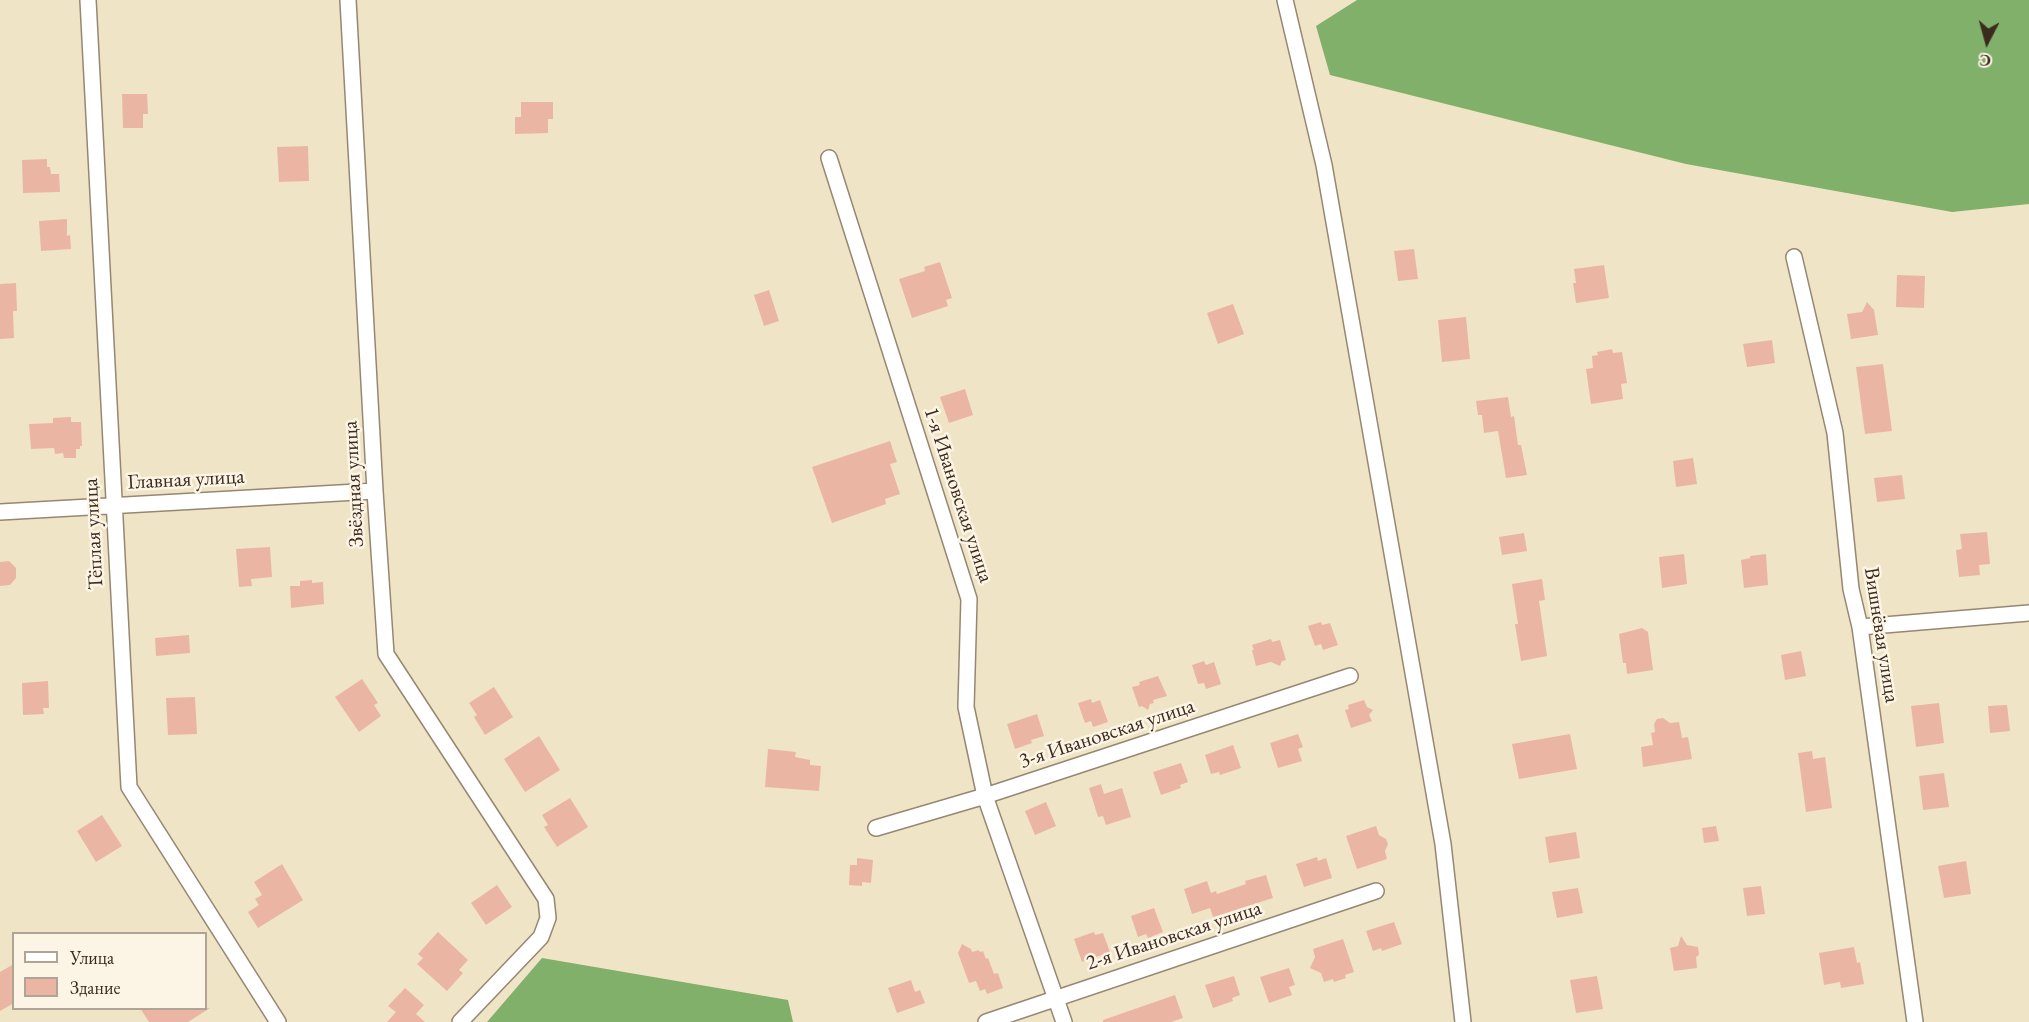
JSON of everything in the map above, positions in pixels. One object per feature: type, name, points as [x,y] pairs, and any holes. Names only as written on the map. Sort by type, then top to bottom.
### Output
[{"type":"street","name":"Тёплая улица","points":[[88,0],[129,787],[278,1022]]},
{"type":"street","name":"Звёздная улица","points":[[348,0],[386,654],[546,899],[548,918],[541,937],[460,1022]]},
{"type":"street","points":[[1285,0],[1324,165],[1439,821],[1463,1022]]},
{"type":"street","name":"1-я Ивановская улица","points":[[829,158],[969,599],[966,707],[985,796],[1064,1022]]},
{"type":"street","name":"Вишнёвая улица","points":[[1794,257],[1834,433],[1851,589],[1860,627],[1915,1022]]},
{"type":"street","name":"Главная улица","points":[[0,512],[375,490]]},
{"type":"street","points":[[1860,627],[2029,613]]},
{"type":"street","name":"3-я Ивановская улица","points":[[876,828],[985,796],[1350,676]]},
{"type":"street","name":"2-я Ивановская улица","points":[[986,1022],[1376,891]]},
{"type":"green space","points":[[1357,0],[2029,0],[2029,204],[1952,212],[1686,164],[1330,75],[1316,26]]},
{"type":"green space","points":[[542,958],[788,1000],[793,1022],[487,1022]]},
{"type":"building","points":[[122,94],[147,94],[148,114],[143,114],[143,128],[123,128]]},
{"type":"building","points":[[521,102],[553,102],[553,119],[548,119],[548,133],[515,134],[515,117],[521,117]]},
{"type":"building","points":[[308,146],[309,181],[279,182],[277,147]]},
{"type":"building","points":[[47,159],[47,167],[50,167],[51,174],[59,174],[60,192],[23,193],[22,160]]},
{"type":"building","points":[[67,219],[67,236],[70,235],[71,249],[41,251],[39,221]]},
{"type":"building","points":[[1414,249],[1418,279],[1398,281],[1394,251]]},
{"type":"building","points":[[940,262],[952,298],[946,300],[948,306],[912,318],[899,279],[925,271],[924,267]]},
{"type":"building","points":[[1604,265],[1609,298],[1576,303],[1573,283],[1576,283],[1574,269]]},
{"type":"building","points":[[1897,275],[1925,276],[1924,308],[1896,307]]},
{"type":"building","points":[[16,283],[17,311],[13,311],[14,338],[0,339],[0,284]]},
{"type":"building","points":[[769,290],[779,321],[764,326],[754,295]]},
{"type":"building","points":[[1867,302],[1874,310],[1878,335],[1851,339],[1847,314],[1862,312]]},
{"type":"building","points":[[1233,304],[1244,334],[1218,344],[1207,313]]},
{"type":"building","points":[[1466,317],[1470,359],[1442,362],[1438,320]]},
{"type":"building","points":[[1772,340],[1775,363],[1747,367],[1743,344]]},
{"type":"building","points":[[1612,349],[1613,353],[1622,352],[1627,383],[1621,384],[1623,399],[1591,404],[1586,369],[1593,368],[1592,356],[1598,355],[1597,352]]},
{"type":"building","points":[[1883,364],[1892,431],[1865,434],[1856,367]]},
{"type":"building","points":[[965,389],[973,415],[949,423],[940,397]]},
{"type":"building","points":[[1508,397],[1511,417],[1514,416],[1518,445],[1521,445],[1527,475],[1506,478],[1498,431],[1484,433],[1482,415],[1478,415],[1476,401]]},
{"type":"building","points":[[71,417],[71,422],[81,422],[82,446],[76,449],[76,458],[64,458],[63,453],[55,454],[54,448],[31,449],[29,424],[53,423],[53,418]]},
{"type":"building","points":[[890,441],[897,462],[890,464],[900,494],[885,499],[886,504],[832,523],[812,467]]},
{"type":"building","points":[[1693,458],[1697,484],[1676,487],[1673,461]]},
{"type":"building","points":[[1902,475],[1905,499],[1877,502],[1874,478]]},
{"type":"building","points":[[1987,532],[1990,564],[1979,565],[1980,575],[1959,577],[1956,550],[1962,549],[1960,534]]},
{"type":"building","points":[[1524,533],[1527,551],[1502,555],[1499,537]]},
{"type":"building","points":[[270,547],[272,577],[251,579],[252,586],[239,587],[236,549]]},
{"type":"building","points":[[1684,554],[1687,584],[1662,588],[1659,557]]},
{"type":"building","points":[[1766,554],[1768,585],[1744,588],[1741,560]]},
{"type":"building","points":[[9,561],[16,568],[16,578],[10,585],[0,586],[0,562]]},
{"type":"building","points":[[1542,579],[1545,600],[1539,601],[1547,656],[1521,661],[1512,584]]},
{"type":"building","points":[[312,580],[312,583],[323,582],[324,604],[291,608],[290,586],[300,586],[300,581]]},
{"type":"building","points":[[1321,622],[1322,625],[1330,623],[1338,645],[1323,650],[1321,644],[1315,646],[1308,626]]},
{"type":"building","points":[[1642,628],[1648,632],[1653,670],[1627,674],[1619,634]]},
{"type":"building","points":[[189,635],[190,653],[156,656],[155,638]]},
{"type":"building","points":[[1271,639],[1272,642],[1280,640],[1286,660],[1282,661],[1280,666],[1271,662],[1256,666],[1252,645]]},
{"type":"building","points":[[1801,651],[1806,676],[1785,680],[1781,655]]},
{"type":"building","points":[[1204,661],[1206,665],[1214,662],[1221,684],[1206,689],[1204,683],[1198,684],[1192,665]]},
{"type":"building","points":[[1158,676],[1167,696],[1153,700],[1154,703],[1150,704],[1148,710],[1142,706],[1139,707],[1132,687],[1140,685],[1139,682]]},
{"type":"building","points":[[362,679],[378,703],[374,705],[381,716],[359,732],[335,697]]},
{"type":"building","points":[[48,681],[49,708],[43,708],[44,714],[23,715],[22,683]]},
{"type":"building","points":[[494,687],[513,717],[485,735],[469,703]]},
{"type":"building","points":[[195,697],[197,734],[168,735],[166,698]]},
{"type":"building","points":[[1091,699],[1092,703],[1100,700],[1108,722],[1093,727],[1091,721],[1085,723],[1078,703]]},
{"type":"building","points":[[1364,700],[1367,707],[1373,710],[1369,715],[1372,721],[1351,728],[1345,710],[1349,709],[1348,705]]},
{"type":"building","points":[[1939,703],[1944,743],[1916,747],[1911,706]]},
{"type":"building","points":[[2007,705],[2010,731],[1990,733],[1988,706]]},
{"type":"building","points":[[1037,714],[1044,736],[1015,749],[1007,724]]},
{"type":"building","points":[[1663,718],[1670,723],[1679,722],[1682,738],[1688,737],[1692,759],[1643,767],[1641,747],[1653,745],[1651,733],[1655,732],[1654,724],[1657,719]]},
{"type":"building","points":[[1298,734],[1303,747],[1298,749],[1302,761],[1278,768],[1270,743]]},
{"type":"building","points":[[1570,734],[1577,769],[1519,779],[1512,744]]},
{"type":"building","points":[[539,736],[560,770],[525,792],[504,759]]},
{"type":"building","points":[[1233,745],[1241,768],[1220,775],[1219,772],[1211,774],[1205,755]]},
{"type":"building","points":[[768,749],[796,752],[795,757],[810,760],[810,765],[821,766],[819,791],[765,787]]},
{"type":"building","points":[[1812,751],[1813,759],[1825,757],[1832,808],[1806,812],[1798,753]]},
{"type":"building","points":[[1181,763],[1188,782],[1180,785],[1181,788],[1161,795],[1153,772]]},
{"type":"building","points":[[1944,773],[1949,807],[1923,810],[1919,776]]},
{"type":"building","points":[[1101,784],[1104,794],[1122,788],[1131,817],[1106,825],[1103,816],[1098,817],[1089,788]]},
{"type":"building","points":[[570,798],[588,827],[557,847],[544,827],[548,825],[542,815]]},
{"type":"building","points":[[1046,802],[1056,826],[1035,835],[1025,811]]},
{"type":"building","points":[[102,815],[122,846],[96,862],[77,831]]},
{"type":"building","points":[[1376,826],[1379,835],[1386,839],[1388,844],[1385,851],[1387,859],[1357,869],[1346,836]]},
{"type":"building","points":[[1716,826],[1719,841],[1704,843],[1702,828]]},
{"type":"building","points":[[1576,832],[1580,858],[1549,863],[1545,837]]},
{"type":"building","points":[[1317,857],[1318,861],[1326,858],[1332,878],[1304,887],[1296,864]]},
{"type":"building","points":[[857,858],[873,860],[871,883],[862,882],[862,886],[849,885],[850,865],[857,865]]},
{"type":"building","points":[[1966,861],[1971,894],[1944,898],[1938,866]]},
{"type":"building","points":[[282,864],[303,900],[258,928],[248,912],[259,905],[255,899],[262,895],[254,882]]},
{"type":"building","points":[[1266,875],[1273,898],[1213,917],[1210,908],[1192,914],[1184,889],[1207,881],[1211,893],[1216,891],[1217,894],[1246,884],[1245,881]]},
{"type":"building","points":[[497,885],[512,907],[486,925],[471,903]]},
{"type":"building","points":[[1761,886],[1765,914],[1747,916],[1743,888]]},
{"type":"building","points":[[1578,888],[1583,913],[1557,918],[1552,892]]},
{"type":"building","points":[[1154,908],[1163,932],[1148,938],[1146,934],[1138,937],[1131,916]]},
{"type":"building","points":[[1394,922],[1402,944],[1382,951],[1381,948],[1373,951],[1366,931]]},
{"type":"building","points":[[438,932],[468,960],[459,970],[463,973],[447,991],[417,964],[423,958],[418,954]]},
{"type":"building","points":[[1094,932],[1095,935],[1103,933],[1110,952],[1082,962],[1074,939]]},
{"type":"building","points":[[1681,936],[1687,945],[1698,947],[1697,968],[1674,971],[1670,948],[1678,946]]},
{"type":"building","points":[[1343,939],[1354,972],[1334,982],[1333,979],[1324,982],[1321,973],[1310,968],[1315,957],[1313,949]]},
{"type":"building","points":[[962,944],[972,952],[983,951],[994,974],[998,973],[1003,988],[987,994],[985,989],[980,991],[976,981],[969,983],[958,953]]},
{"type":"building","points":[[1854,947],[1857,963],[1860,962],[1864,984],[1841,988],[1840,982],[1824,985],[1819,953]]},
{"type":"building","points":[[12,965],[12,1004],[0,1011],[0,972]]},
{"type":"building","points":[[1289,968],[1295,985],[1289,987],[1292,995],[1269,1003],[1260,977]]},
{"type":"building","points":[[1234,976],[1240,995],[1232,998],[1233,1001],[1213,1008],[1205,985]]},
{"type":"building","points":[[1597,976],[1603,1009],[1576,1013],[1570,980]]},
{"type":"building","points":[[911,980],[915,992],[920,990],[925,1003],[897,1013],[888,988]]},
{"type":"building","points":[[405,988],[424,1005],[416,1014],[425,1022],[387,1022],[396,1012],[388,1006]]},
{"type":"building","points":[[1175,995],[1183,1018],[1171,1022],[1103,1022],[1103,1020]]},
{"type":"building","points":[[141,1010],[207,1010],[188,1022],[149,1022]]}]
